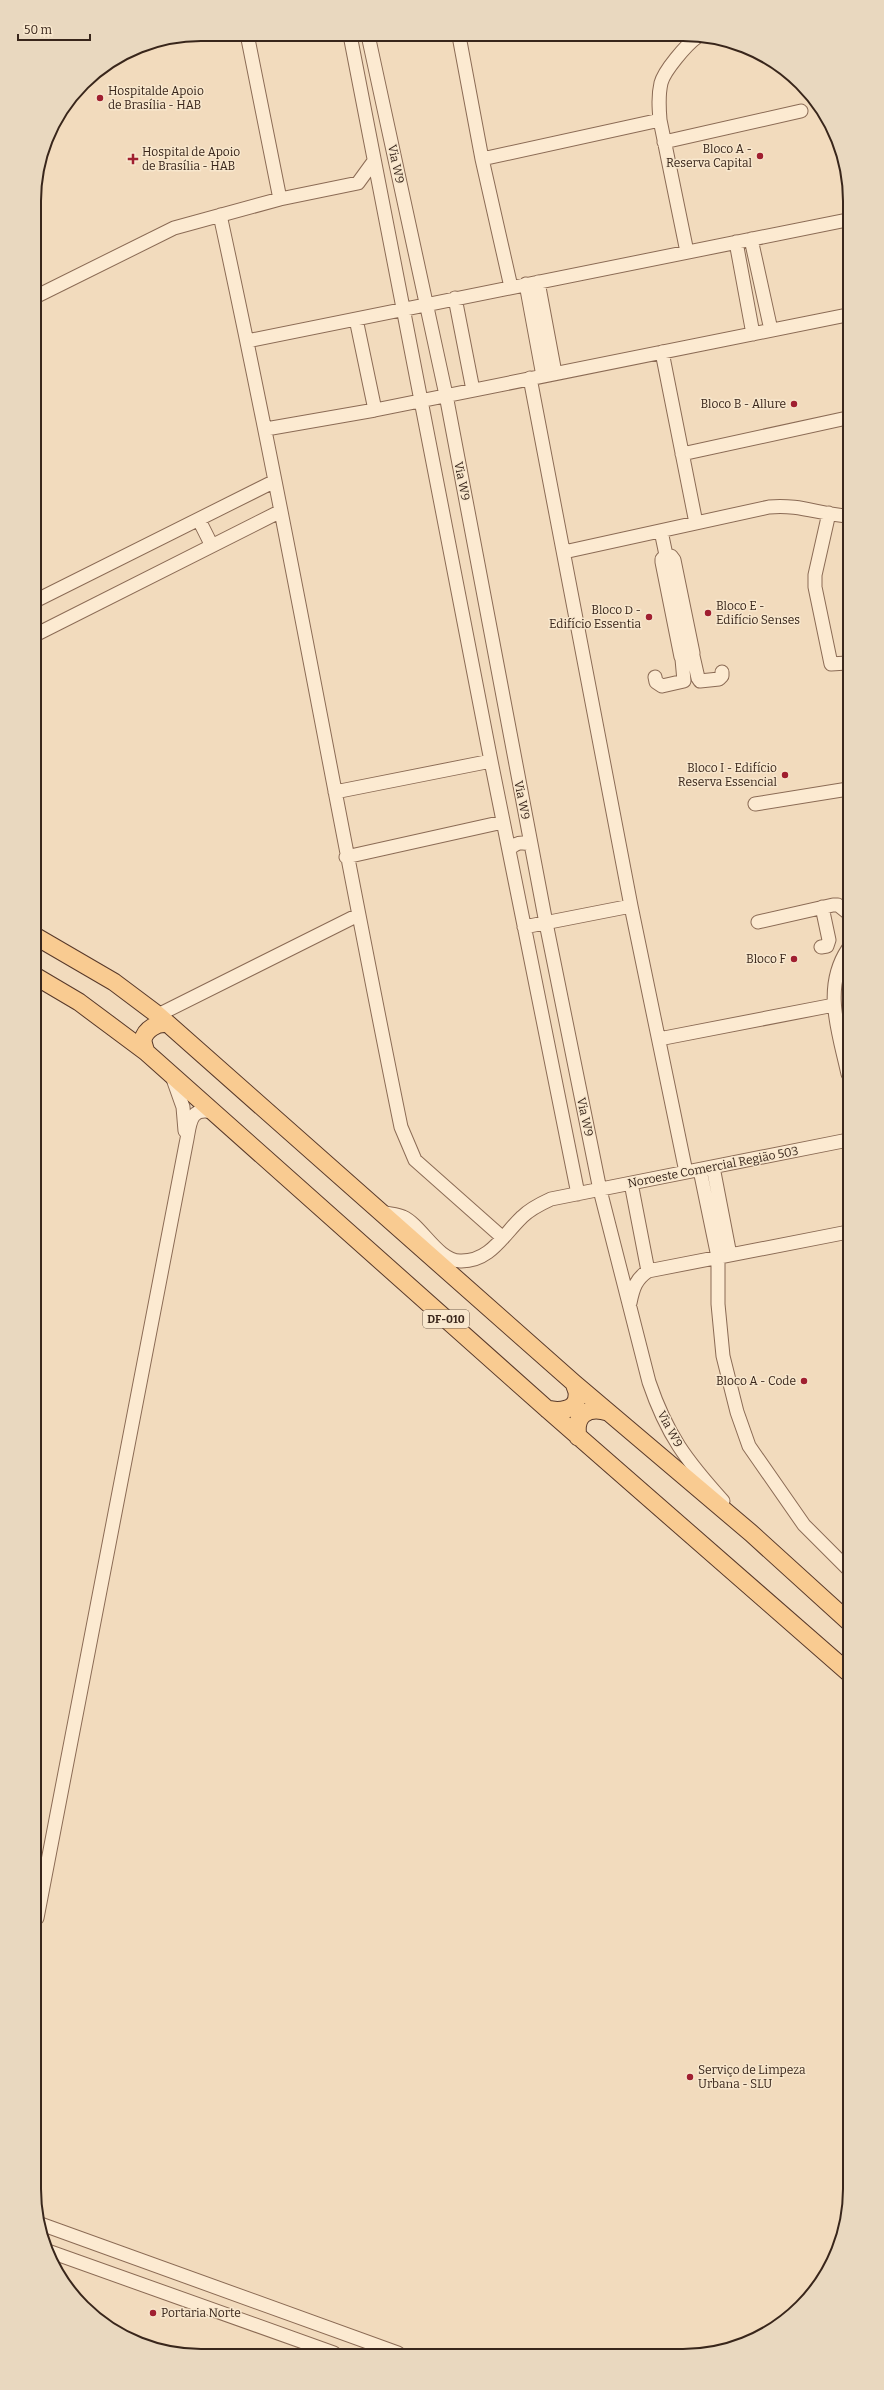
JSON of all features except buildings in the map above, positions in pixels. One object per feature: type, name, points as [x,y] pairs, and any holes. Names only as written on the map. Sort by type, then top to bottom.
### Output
[{"type":"main road","name":"DF-010","points":[[41,939],[114,982],[163,1020],[574,1383],[751,1533],[843,1617]]},
{"type":"main road","name":"DF-010","points":[[41,979],[79,1002],[146,1052],[578,1437],[843,1668]]},
{"type":"main road","points":[[146,1052],[143,1040],[146,1032],[163,1020]]},
{"type":"main road","points":[[547,1409],[566,1410],[573,1405],[578,1396],[574,1383]]},
{"type":"main road","points":[[578,1437],[576,1426],[580,1417],[590,1410],[600,1409],[608,1412]]},
{"type":"street","points":[[248,41],[280,199]]},
{"type":"street","name":"Via W9","points":[[352,41],[402,309],[578,1194]]},
{"type":"street","name":"Via W9","points":[[373,41],[426,304],[446,395],[546,923],[600,1190],[650,1382],[659,1410],[673,1439],[694,1469],[751,1533]]},
{"type":"street","points":[[460,41],[482,159],[511,287]]},
{"type":"street","points":[[687,252],[664,142],[660,120],[659,99],[662,81],[678,57],[693,41]]},
{"type":"street","points":[[664,142],[801,111]]},
{"type":"street","points":[[482,159],[660,120]]},
{"type":"street","points":[[41,294],[174,228],[280,199],[358,183],[370,170],[374,161]]},
{"type":"street","points":[[358,183],[380,196]]},
{"type":"street","points":[[220,215],[266,429],[346,857],[401,1128],[406,1143],[415,1160],[503,1238]]},
{"type":"street","points":[[247,341],[843,221]]},
{"type":"street","points":[[751,239],[771,330]]},
{"type":"street","points":[[736,242],[753,334]]},
{"type":"street","points":[[532,283],[549,375]]},
{"type":"street","points":[[455,298],[473,390]]},
{"type":"street","points":[[266,429],[375,410],[843,316]]},
{"type":"street","points":[[356,319],[375,410]]},
{"type":"street","points":[[662,352],[696,523]]},
{"type":"street","points":[[530,378],[632,906],[686,1172]]},
{"type":"street","points":[[682,454],[843,419]]},
{"type":"street","points":[[41,598],[275,482]]},
{"type":"street","points":[[564,552],[785,505],[843,515]]},
{"type":"street","points":[[41,632],[211,544],[281,511]]},
{"type":"street","points":[[829,513],[815,575],[815,588],[831,664],[843,663]]},
{"type":"street","points":[[200,520],[211,544]]},
{"type":"street","points":[[661,531],[666,555],[662,558],[662,562],[687,658],[700,681],[719,679],[722,676],[722,672]]},
{"type":"street","points":[[654,677],[656,682],[662,686],[684,681],[687,658]]},
{"type":"street","points":[[335,792],[491,760]]},
{"type":"street","points":[[755,804],[843,790]]},
{"type":"street","points":[[346,857],[503,822]]},
{"type":"street","points":[[509,850],[514,844],[521,842],[531,844]]},
{"type":"street","points":[[758,922],[822,907],[838,905],[843,909]]},
{"type":"street","points":[[524,927],[632,906]]},
{"type":"street","points":[[821,946],[827,946],[829,940],[822,907]]},
{"type":"street","points":[[163,1020],[358,915]]},
{"type":"street","points":[[843,957],[838,965],[834,983],[834,1005],[843,1049]]},
{"type":"street","points":[[534,974],[549,978],[556,974]]},
{"type":"street","points":[[659,1039],[834,1005]]},
{"type":"street","points":[[172,1076],[183,1107],[186,1144]]},
{"type":"street","points":[[41,1897],[186,1144],[192,1117],[196,1112],[204,1110],[212,1112]]},
{"type":"street","name":"Noroeste Comercial Região 503","points":[[381,1212],[403,1217],[442,1253],[458,1262],[472,1260],[487,1255],[523,1216],[537,1205],[551,1199],[843,1141]]},
{"type":"street","points":[[706,1169],[724,1256],[718,1304],[723,1356],[737,1412],[749,1446],[804,1525],[843,1564]]},
{"type":"street","points":[[631,1183],[648,1271]]},
{"type":"street","points":[[630,1307],[632,1290],[638,1278],[648,1271],[843,1233]]},
{"type":"street","points":[[45,2227],[385,2349]]},
{"type":"street","points":[[55,2253],[323,2349]]},
{"type":"place","name":"Hospitalde Apoio de Brasília - HAB","points":[[100,98]]},
{"type":"place","name":"Bloco A - Reserva Capital","points":[[760,156]]},
{"type":"place","name":"Hospital de Apoio de Brasília - HAB","points":[[133,159]]},
{"type":"place","name":"Bloco B - Allure","points":[[794,404]]},
{"type":"place","name":"Bloco E - Edifício Senses","points":[[708,613]]},
{"type":"place","name":"Bloco D - Edifício Essentia","points":[[649,617]]},
{"type":"place","name":"Bloco I - Edifício Reserva Essencial","points":[[785,775]]},
{"type":"place","name":"Bloco F","points":[[794,959]]},
{"type":"place","name":"Bloco A - Code","points":[[804,1381]]},
{"type":"place","name":"Serviço de Limpeza Urbana - SLU","points":[[690,2077]]},
{"type":"place","name":"Portaria Norte","points":[[153,2313]]}]
